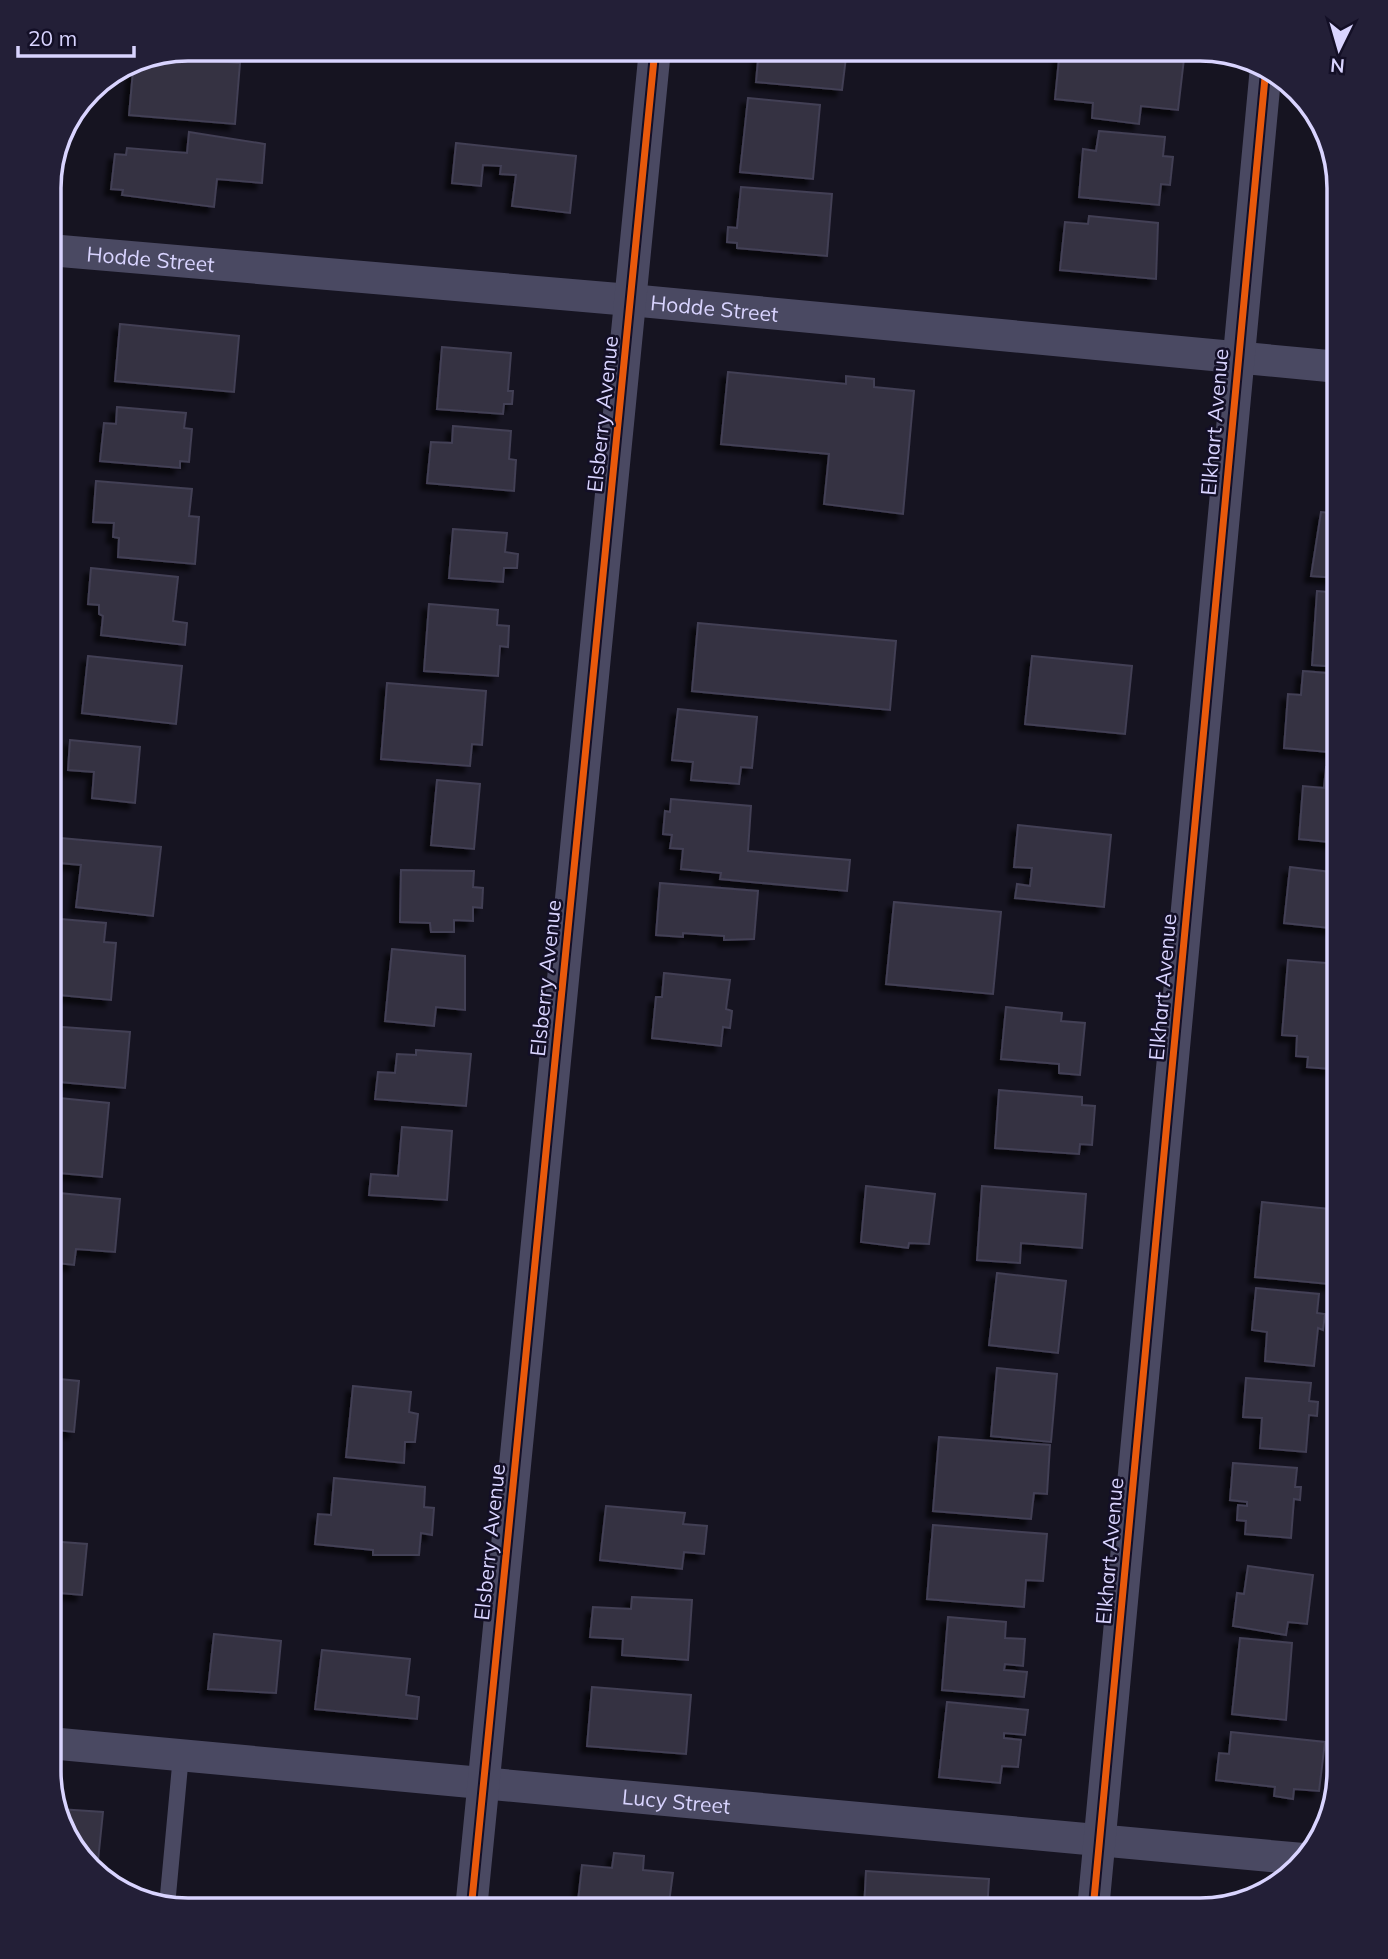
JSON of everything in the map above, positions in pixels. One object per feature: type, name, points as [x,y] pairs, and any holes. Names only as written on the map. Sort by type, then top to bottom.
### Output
[{"type":"street","name":"Elsberry Avenue","points":[[472,1897],[653,62]]},
{"type":"street","name":"Elkhart Avenue","points":[[1094,1898],[1265,79]]},
{"type":"street","name":"Hodde Street","points":[[62,251],[631,300],[1327,366]]},
{"type":"street","name":"Lucy Street","points":[[61,1745],[1293,1857]]},
{"type":"lane","points":[[168,1896],[181,1755]]},
{"type":"building","points":[[180,62],[240,63],[235,124],[129,115],[133,74],[139,71]]},
{"type":"building","points":[[758,62],[845,62],[842,90],[756,82]]},
{"type":"building","points":[[1059,62],[1184,62],[1178,110],[1141,106],[1139,124],[1092,118],[1093,103],[1055,99]]},
{"type":"building","points":[[748,98],[820,105],[813,179],[740,172]]},
{"type":"building","points":[[1099,131],[1165,137],[1163,156],[1173,157],[1170,185],[1161,184],[1159,205],[1079,197],[1083,149],[1096,151]]},
{"type":"building","points":[[189,132],[265,144],[262,183],[217,179],[214,207],[122,195],[123,190],[111,189],[115,154],[126,155],[127,148],[187,153]]},
{"type":"building","points":[[456,143],[576,156],[570,213],[512,206],[516,175],[500,174],[501,166],[483,165],[481,186],[452,183]]},
{"type":"building","points":[[741,187],[832,194],[827,256],[737,248],[737,243],[727,242],[728,227],[737,228]]},
{"type":"building","points":[[1089,216],[1158,223],[1156,279],[1060,270],[1065,222],[1088,224]]},
{"type":"building","points":[[120,324],[239,336],[234,392],[115,381]]},
{"type":"building","points":[[442,347],[511,353],[508,391],[513,391],[512,404],[504,404],[503,414],[437,409]]},
{"type":"building","points":[[728,372],[846,384],[846,376],[874,379],[874,387],[914,391],[903,514],[824,504],[829,454],[721,444]]},
{"type":"building","points":[[117,407],[186,413],[184,428],[192,429],[189,462],[180,461],[180,468],[100,461],[104,423],[116,424]]},
{"type":"building","points":[[453,426],[511,431],[509,459],[516,460],[514,491],[427,483],[431,442],[452,443]]},
{"type":"building","points":[[96,481],[192,489],[189,516],[199,517],[195,564],[118,557],[119,538],[113,537],[114,523],[93,522]]},
{"type":"building","points":[[1321,512],[1327,513],[1327,577],[1311,576]]},
{"type":"building","points":[[453,529],[507,533],[505,552],[518,554],[517,568],[504,568],[503,582],[449,578]]},
{"type":"building","points":[[91,568],[178,577],[173,621],[187,623],[185,645],[101,635],[103,616],[99,614],[99,605],[88,604]]},
{"type":"building","points":[[1317,591],[1327,592],[1327,666],[1312,665]]},
{"type":"building","points":[[429,604],[498,610],[497,625],[509,626],[508,647],[500,646],[498,676],[424,671]]},
{"type":"building","points":[[698,623],[896,641],[890,710],[692,691]]},
{"type":"building","points":[[88,656],[182,666],[176,724],[82,713]]},
{"type":"building","points":[[1032,656],[1132,666],[1125,734],[1025,724]]},
{"type":"building","points":[[1303,671],[1327,673],[1327,752],[1284,748],[1288,694],[1301,695]]},
{"type":"building","points":[[387,683],[486,691],[482,745],[472,744],[470,766],[381,759]]},
{"type":"building","points":[[678,709],[757,717],[752,768],[741,767],[739,784],[691,780],[693,762],[672,760]]},
{"type":"building","points":[[70,740],[140,747],[135,803],[92,798],[94,772],[68,770]]},
{"type":"building","points":[[1327,767],[1327,842],[1299,839],[1303,786],[1324,788]]},
{"type":"building","points":[[437,780],[480,784],[474,849],[431,845]]},
{"type":"building","points":[[671,799],[751,806],[748,851],[850,860],[847,891],[720,879],[721,873],[681,869],[683,849],[670,848],[672,835],[663,834],[665,811],[670,812]]},
{"type":"building","points":[[1018,825],[1111,835],[1104,907],[1015,898],[1017,884],[1030,886],[1032,868],[1014,867]]},
{"type":"building","points":[[62,838],[161,847],[153,916],[76,907],[81,865],[62,863]]},
{"type":"building","points":[[1290,867],[1327,872],[1327,928],[1284,923]]},
{"type":"building","points":[[401,870],[474,871],[473,887],[483,888],[482,908],[473,907],[473,921],[454,920],[454,932],[431,932],[430,923],[400,922]]},
{"type":"building","points":[[660,883],[758,891],[754,939],[724,940],[724,936],[683,933],[683,937],[656,935]]},
{"type":"building","points":[[894,902],[1001,912],[993,994],[886,984]]},
{"type":"building","points":[[62,919],[106,923],[104,942],[116,943],[111,1000],[61,995]]},
{"type":"building","points":[[392,949],[465,956],[465,1010],[436,1007],[434,1026],[385,1021]]},
{"type":"building","points":[[1288,960],[1327,963],[1327,1069],[1307,1067],[1308,1057],[1296,1056],[1297,1036],[1282,1035]]},
{"type":"building","points":[[664,973],[730,980],[726,1009],[732,1011],[730,1028],[723,1027],[721,1046],[652,1038],[656,997],[662,997]]},
{"type":"building","points":[[1006,1007],[1062,1013],[1061,1021],[1085,1023],[1080,1075],[1059,1073],[1059,1064],[1001,1059]]},
{"type":"building","points":[[61,1027],[130,1032],[125,1088],[61,1082]]},
{"type":"building","points":[[416,1050],[471,1054],[466,1106],[375,1099],[378,1072],[395,1073],[397,1054],[416,1055]]},
{"type":"building","points":[[999,1090],[1082,1097],[1082,1105],[1095,1106],[1092,1145],[1080,1144],[1079,1154],[995,1148]]},
{"type":"building","points":[[61,1098],[109,1103],[102,1177],[61,1173]]},
{"type":"building","points":[[402,1127],[452,1131],[447,1200],[369,1195],[371,1174],[398,1176]]},
{"type":"building","points":[[866,1186],[935,1194],[929,1244],[909,1243],[908,1248],[861,1242]]},
{"type":"building","points":[[982,1186],[1086,1194],[1082,1248],[1021,1243],[1020,1263],[977,1260]]},
{"type":"building","points":[[61,1193],[120,1199],[115,1252],[76,1249],[74,1265],[61,1263]]},
{"type":"building","points":[[1262,1202],[1327,1209],[1327,1284],[1255,1277]]},
{"type":"building","points":[[997,1273],[1066,1281],[1058,1353],[989,1345]]},
{"type":"building","points":[[1256,1288],[1319,1294],[1317,1313],[1325,1314],[1323,1330],[1318,1328],[1314,1366],[1265,1361],[1267,1332],[1252,1330]]},
{"type":"building","points":[[997,1368],[1057,1374],[1051,1442],[991,1436]]},
{"type":"building","points":[[1246,1378],[1311,1383],[1309,1401],[1318,1402],[1317,1416],[1309,1415],[1306,1452],[1260,1448],[1262,1418],[1243,1417]]},
{"type":"building","points":[[61,1379],[79,1381],[74,1432],[61,1430]]},
{"type":"building","points":[[353,1386],[411,1392],[409,1412],[418,1414],[415,1442],[405,1442],[404,1463],[346,1457]]},
{"type":"building","points":[[939,1437],[1050,1445],[1047,1494],[1034,1493],[1031,1519],[933,1511]]},
{"type":"building","points":[[1233,1463],[1297,1468],[1295,1487],[1301,1487],[1300,1500],[1294,1499],[1291,1538],[1245,1534],[1246,1521],[1237,1520],[1238,1505],[1247,1506],[1247,1502],[1230,1500]]},
{"type":"building","points":[[334,1478],[425,1487],[424,1507],[434,1508],[432,1535],[421,1533],[419,1555],[373,1555],[373,1550],[315,1544],[318,1514],[331,1515]]},
{"type":"building","points":[[606,1506],[685,1513],[683,1524],[707,1526],[704,1554],[684,1552],[682,1569],[600,1560]]},
{"type":"building","points":[[933,1525],[1047,1534],[1043,1581],[1026,1580],[1024,1607],[927,1599]]},
{"type":"building","points":[[61,1542],[87,1544],[82,1595],[61,1593]]},
{"type":"building","points":[[1248,1566],[1313,1575],[1307,1624],[1288,1622],[1286,1635],[1233,1626],[1237,1593],[1244,1594]]},
{"type":"building","points":[[632,1597],[692,1600],[688,1660],[622,1655],[623,1639],[590,1637],[593,1607],[631,1609]]},
{"type":"building","points":[[948,1617],[1006,1622],[1005,1638],[1025,1639],[1023,1666],[1005,1664],[1004,1670],[1027,1672],[1024,1697],[942,1690]]},
{"type":"building","points":[[214,1634],[281,1641],[276,1693],[208,1689]]},
{"type":"building","points":[[1240,1638],[1292,1643],[1286,1720],[1232,1714]]},
{"type":"building","points":[[322,1650],[410,1659],[406,1695],[419,1697],[417,1719],[315,1709]]},
{"type":"building","points":[[592,1687],[691,1695],[686,1754],[587,1746]]},
{"type":"building","points":[[947,1702],[1028,1710],[1025,1735],[1004,1733],[1004,1738],[1021,1740],[1018,1767],[1002,1766],[1000,1783],[939,1777]]},
{"type":"building","points":[[1231,1732],[1325,1742],[1319,1791],[1294,1789],[1293,1799],[1274,1796],[1275,1787],[1216,1780],[1219,1753],[1229,1754]]},
{"type":"building","points":[[68,1810],[103,1812],[98,1861],[78,1834]]},
{"type":"building","points":[[614,1853],[644,1856],[643,1870],[673,1873],[670,1897],[578,1897],[582,1865],[612,1868]]},
{"type":"building","points":[[866,1871],[989,1879],[988,1898],[865,1898]]},
{"type":"cycle path","points":[[472,1897],[654,62]]},
{"type":"cycle path","points":[[1094,1898],[1265,79]]}]
